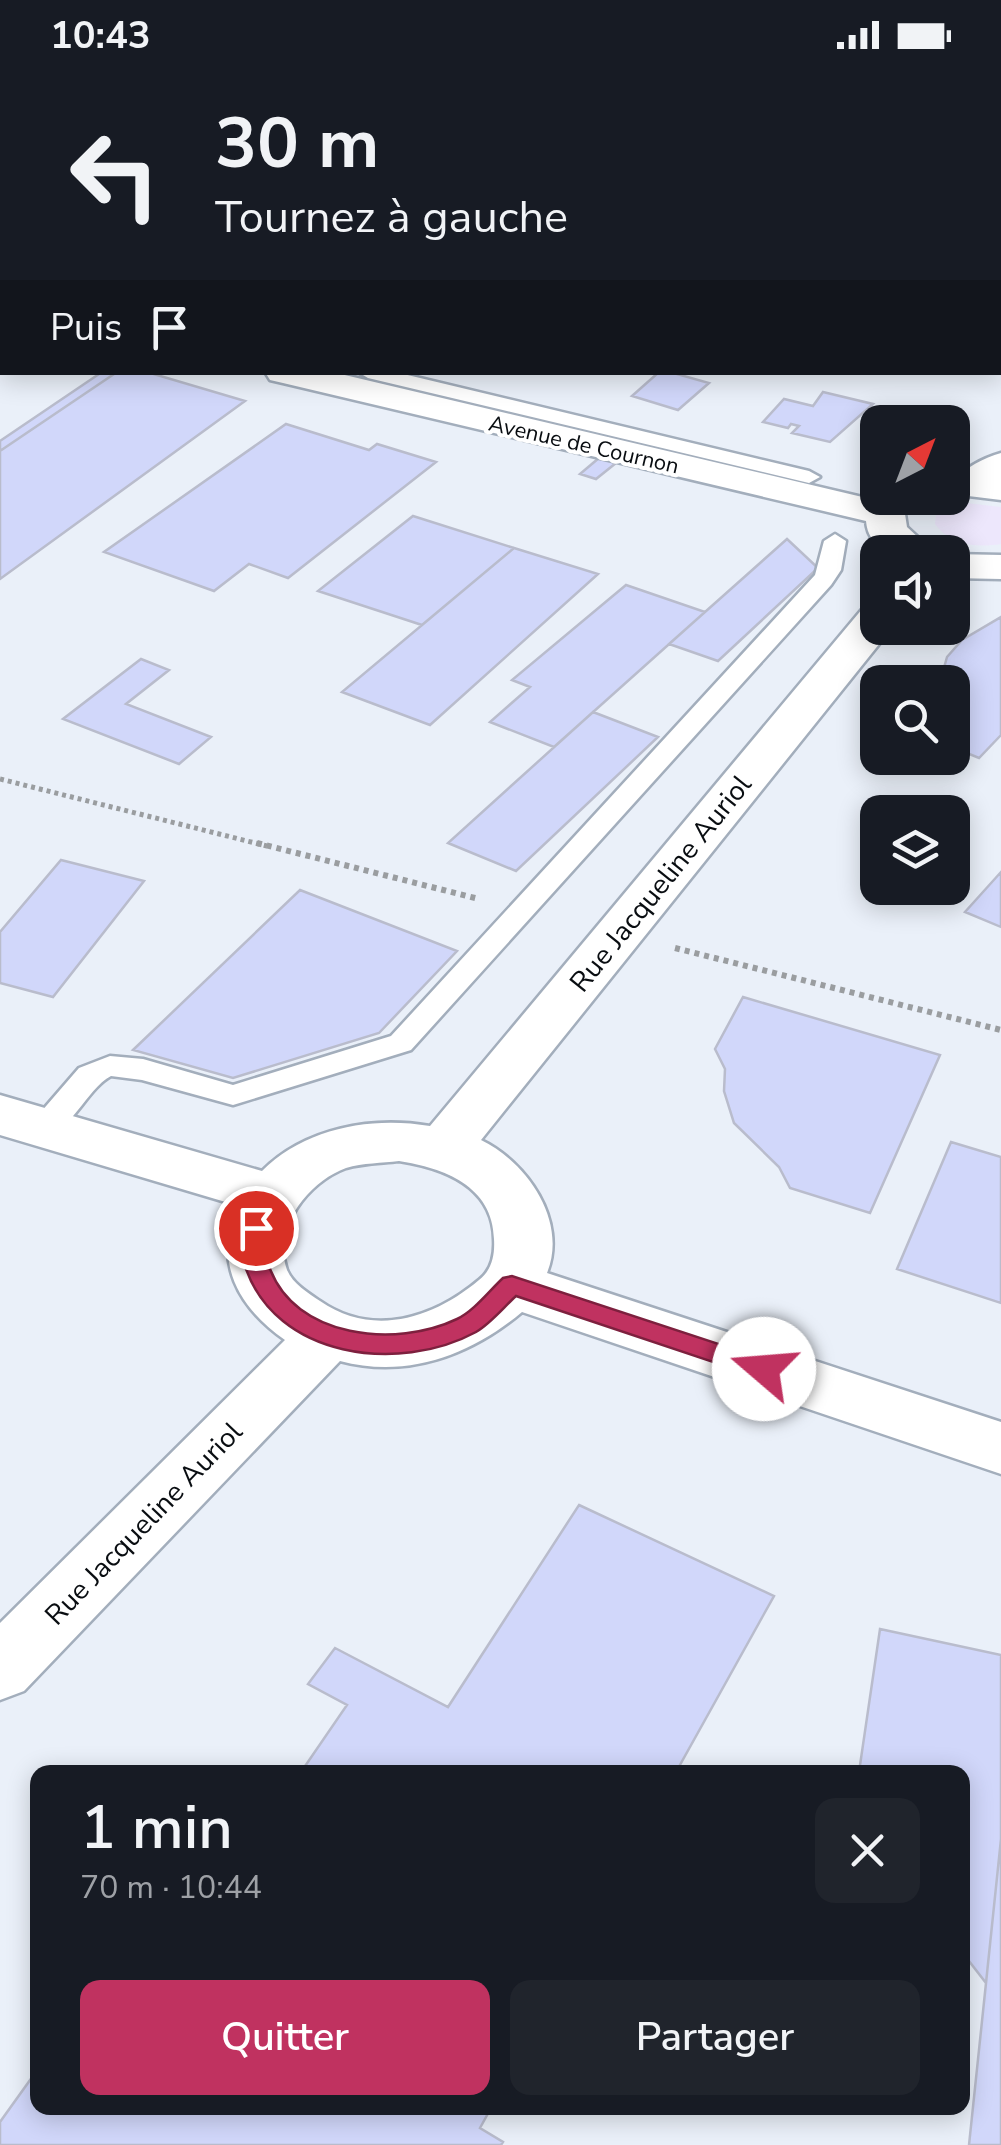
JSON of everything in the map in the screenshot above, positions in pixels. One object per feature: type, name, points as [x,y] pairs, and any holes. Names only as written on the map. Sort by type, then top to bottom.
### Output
[{"type":"street","name":"Avenue de Cournon","points":[[297,375],[860,494]]},
{"type":"street","name":"Avenue de Cournon","points":[[337,375],[774,476],[809,476],[860,492]]},
{"type":"street","points":[[970,566],[1001,567]]},
{"type":"street","name":"Rue Jacqueline Auriol","points":[[443,1148],[860,639]]},
{"type":"street","points":[[23,1121],[272,1195]]},
{"type":"street","points":[[399,1141],[443,1148],[472,1159],[503,1184],[522,1215],[525,1250],[512,1285],[469,1324],[424,1341],[375,1345],[328,1335],[303,1324],[272,1297],[256,1263],[256,1228],[272,1195],[312,1160],[354,1145],[399,1141]]},
{"type":"street","points":[[512,1285],[1001,1448]]},
{"type":"street","name":"Rue Jacqueline Auriol","points":[[0,1669],[328,1335]]},
{"type":"lane","points":[[381,375],[809,476]]},
{"type":"lane","points":[[23,1121],[109,1064],[128,1065],[214,1094],[233,1095],[382,1052],[400,1043],[823,580],[830,570],[835,540]]},
{"type":"shaded area","points":[[0,375],[1001,375],[1001,2145],[0,2145]]},
{"type":"shaded area","points":[[970,503],[1001,507],[1001,544],[970,544],[970,535],[946,535],[935,524],[936,515],[970,515]]},
{"type":"building","points":[[98,375],[113,375],[0,451],[0,441]]},
{"type":"building","points":[[113,375],[157,375],[245,401],[0,579],[0,451]]},
{"type":"building","points":[[656,375],[681,375],[709,383],[678,410],[632,396]]},
{"type":"building","points":[[823,392],[873,404],[860,405],[860,415],[830,442],[792,433],[799,426],[791,424],[788,428],[763,422],[784,399],[813,406]]},
{"type":"building","points":[[286,424],[369,450],[377,444],[436,462],[288,578],[249,564],[214,591],[104,552]]},
{"type":"building","points":[[599,458],[616,463],[596,479],[580,474]]},
{"type":"building","points":[[413,516],[514,548],[422,625],[318,591]]},
{"type":"building","points":[[787,539],[818,568],[718,661],[669,644]]},
{"type":"building","points":[[514,548],[598,574],[430,725],[342,692]]},
{"type":"building","points":[[626,585],[705,612],[554,747],[490,722],[530,687],[512,680]]},
{"type":"building","points":[[1001,617],[1001,735],[979,758],[970,754],[970,665],[945,665],[958,645],[970,645],[970,635]]},
{"type":"building","points":[[141,659],[169,670],[126,704],[211,737],[179,764],[63,719]]},
{"type":"building","points":[[593,712],[658,737],[516,871],[448,843]]},
{"type":"building","points":[[61,860],[144,881],[53,997],[0,983],[0,932]]},
{"type":"building","points":[[1001,872],[1001,927],[965,912]]},
{"type":"building","points":[[300,890],[457,951],[379,1033],[233,1078],[133,1050]]},
{"type":"building","points":[[743,997],[940,1055],[870,1213],[790,1188],[779,1167],[734,1123],[724,1091],[725,1069],[715,1049]]},
{"type":"building","points":[[951,1142],[1001,1157],[1001,1303],[897,1269]]},
{"type":"building","points":[[579,1505],[774,1596],[680,1765],[306,1765],[347,1705],[308,1684],[335,1648],[448,1707]]},
{"type":"building","points":[[880,1629],[1001,1655],[1001,1839],[986,1983],[970,1962],[970,1765],[860,1765]]},
{"type":"building","points":[[1001,1839],[1001,2145],[969,2145],[986,1983]]},
{"type":"building","points":[[30,2080],[30,2115],[487,2115],[480,2128],[503,2142],[0,2145],[0,2122]]},
{"type":"route","points":[[256,1228],[256,1263],[272,1297],[303,1324],[328,1335],[375,1345],[424,1341],[469,1324],[512,1285],[764,1369]]}]
